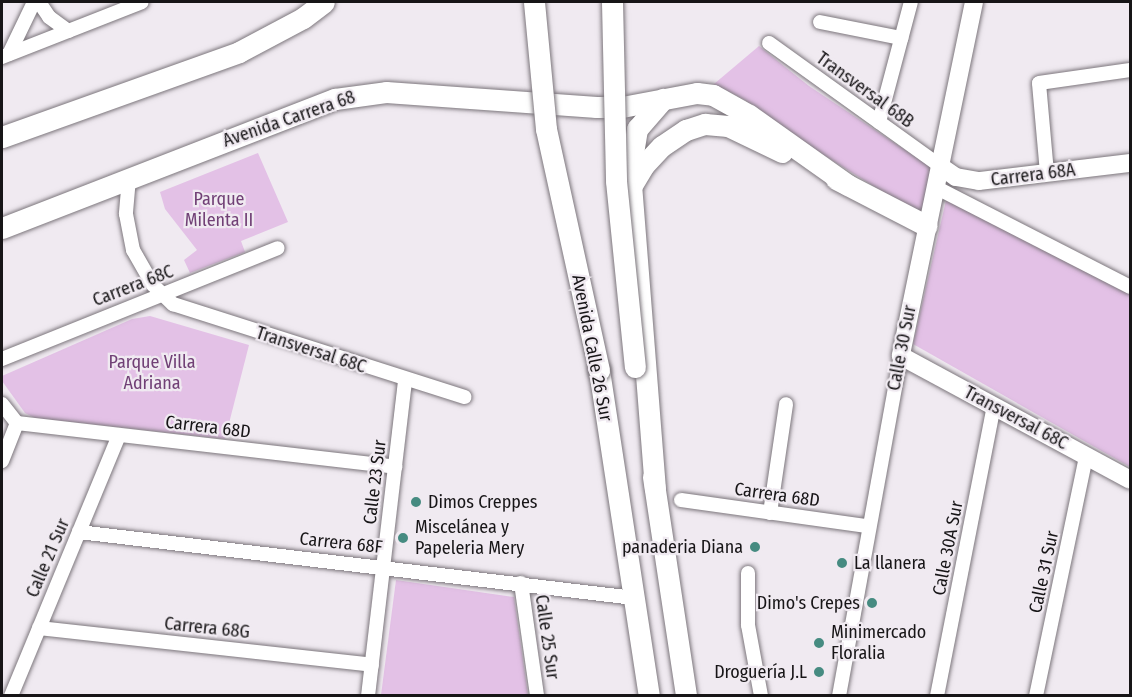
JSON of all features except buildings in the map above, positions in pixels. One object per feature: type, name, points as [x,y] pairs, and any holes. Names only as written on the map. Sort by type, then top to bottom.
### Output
[{"type":"main road","points":[[2,137],[239,52],[295,22],[324,2]]},
{"type":"main road","name":"Avenida Calle 26 Sur","points":[[534,2],[546,129],[598,370],[649,696]]},
{"type":"main road","name":"Avenida Calle 26 Sur","points":[[612,2],[616,181],[635,367],[686,696]]},
{"type":"main road","name":"Avenida Carrera 68","points":[[2,228],[335,99],[366,93],[426,93],[542,105],[596,107],[622,107],[697,93],[732,104],[848,185]]},
{"type":"main road","points":[[655,489],[630,189],[637,129],[663,99]]},
{"type":"main road","points":[[630,189],[644,165],[662,146],[686,130],[705,124],[743,132],[927,226]]},
{"type":"street","points":[[5,55],[34,2]]},
{"type":"street","points":[[39,2],[49,17],[68,31]]},
{"type":"street","points":[[5,55],[142,2]]},
{"type":"street","points":[[879,122],[911,2]]},
{"type":"street","name":"Calle 30 Sur","points":[[839,696],[867,526],[974,2]]},
{"type":"street","points":[[820,22],[901,38]]},
{"type":"street","name":"Transversal 68B","points":[[769,43],[940,166]]},
{"type":"street","points":[[1047,173],[1040,83],[1131,70]]},
{"type":"street","name":"Carrera 68A","points":[[940,166],[966,180],[1131,163]]},
{"type":"street","points":[[129,178],[128,232],[142,268],[162,295]]},
{"type":"street","points":[[935,187],[1131,287]]},
{"type":"street","name":"Carrera 68C","points":[[2,359],[278,248]]},
{"type":"street","name":"Transversal 68C","points":[[162,295],[182,309],[465,397]]},
{"type":"street","name":"Transversal 68C","points":[[901,356],[1131,480]]},
{"type":"street","name":"Calle 23 Sur","points":[[368,696],[405,379]]},
{"type":"street","points":[[2,404],[17,423],[2,461]]},
{"type":"street","points":[[770,513],[786,404]]},
{"type":"street","name":"Calle 30A Sur","points":[[937,696],[994,406]]},
{"type":"street","name":"Carrera 68D","points":[[17,423],[395,467]]},
{"type":"street","name":"Calle 21 Sur","points":[[11,696],[119,435]]},
{"type":"street","name":"Calle 31 Sur","points":[[1036,696],[1086,456]]},
{"type":"street","name":"Carrera 68D","points":[[681,500],[867,526]]},
{"type":"street","name":"Carrera 68F","points":[[79,532],[383,566],[634,598]]},
{"type":"street","points":[[748,573],[748,625],[761,696]]},
{"type":"street","name":"Calle 25 Sur","points":[[521,583],[537,696]]},
{"type":"street","name":"Carrera 68G","points":[[39,628],[372,665]]},
{"type":"green space","points":[[759,46],[809,86],[932,168],[923,217],[774,124],[745,100],[714,84]]},
{"type":"green space","name":"Parque Milenta II","points":[[258,153],[288,222],[241,241],[245,252],[190,273],[184,260],[197,250],[165,209],[160,192]]},
{"type":"green space","points":[[947,196],[1130,292],[1130,467],[913,344]]},
{"type":"green space","name":"Parque Villa Adriana","points":[[150,316],[249,345],[225,439],[35,418],[25,413],[2,381],[2,376],[132,319]]},
{"type":"green space","points":[[396,580],[514,597],[528,695],[381,695]]},
{"type":"place","name":"Dimos Creppes","points":[[416,502]]},
{"type":"place","name":"Miscelánea y Papeleria Mery","points":[[403,538]]},
{"type":"place","name":"panaderia Diana","points":[[755,547]]},
{"type":"place","name":"La llanera","points":[[842,563]]},
{"type":"place","name":"Dimo's Crepes","points":[[872,603]]},
{"type":"place","name":"Minimercado Floralia","points":[[819,643]]},
{"type":"place","name":"Droguería J.L","points":[[819,672]]}]
